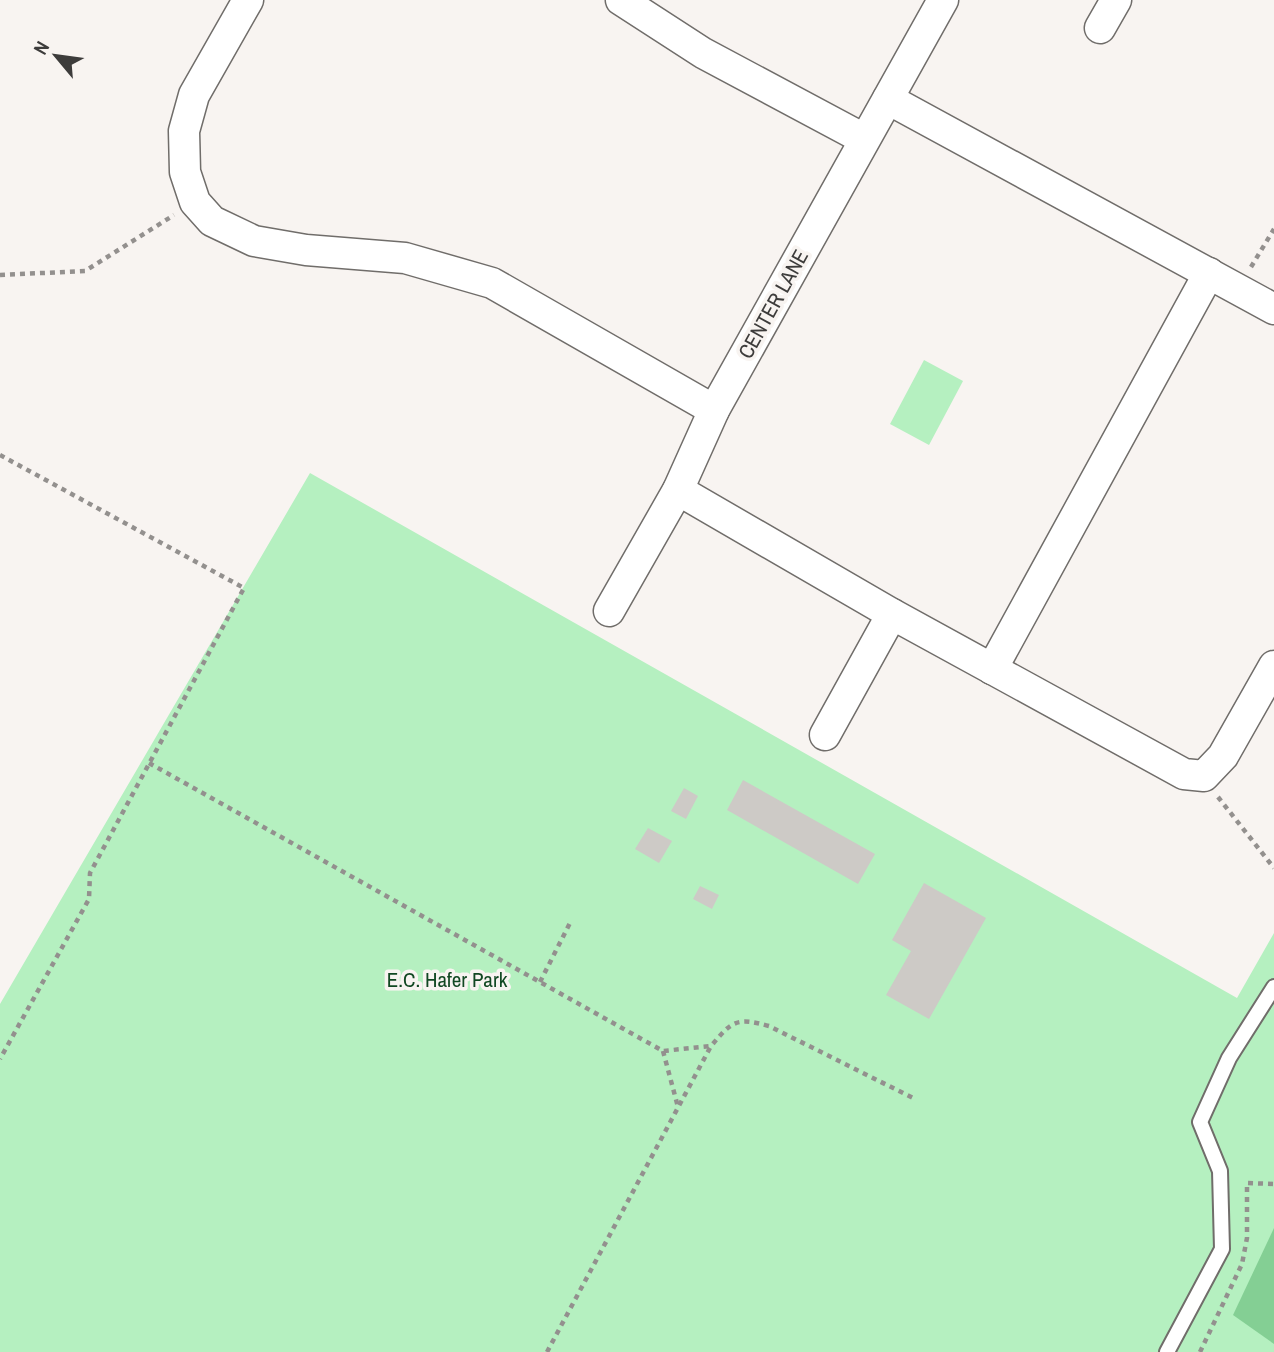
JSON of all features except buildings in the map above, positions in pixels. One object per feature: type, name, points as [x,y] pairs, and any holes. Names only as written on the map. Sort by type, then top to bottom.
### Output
[{"type":"street","points":[[248,0],[194,95],[184,131],[185,172],[195,202],[212,221],[254,241],[306,250],[405,258],[492,283],[714,410]]},
{"type":"street","points":[[621,0],[703,53],[864,139]]},
{"type":"street","name":"CENTER LANE","points":[[609,611],[678,490],[714,410],[943,0]]},
{"type":"street","points":[[1100,28],[1116,0]]},
{"type":"street","points":[[888,99],[1274,309]]},
{"type":"street","points":[[992,669],[1209,273]]},
{"type":"street","points":[[678,490],[892,614],[1184,774],[1204,776],[1223,756],[1274,666]]},
{"type":"street","points":[[825,735],[892,614]]},
{"type":"lane","points":[[1167,1352],[1223,1249],[1220,1171],[1200,1122],[1229,1058],[1274,987]]},
{"type":"path","points":[[0,275],[85,271],[195,202]]},
{"type":"path","points":[[1237,289],[1274,229]]},
{"type":"path","points":[[0,455],[244,588],[89,873],[89,899],[0,1059]]},
{"type":"path","points":[[149,763],[663,1051],[711,1046]]},
{"type":"path","points":[[1204,776],[1229,815],[1274,868]]},
{"type":"path","points":[[540,982],[570,923]]},
{"type":"path","points":[[547,1352],[711,1046],[729,1024],[748,1020],[758,1023],[914,1098]]},
{"type":"path","points":[[663,1051],[678,1107]]},
{"type":"green space","points":[[924,360],[963,381],[929,445],[890,424]]},
{"type":"green space","name":"E.C. Hafer Park","points":[[310,473],[1237,998],[1274,933],[1274,1352],[0,1352],[0,1004]]},
{"type":"green space","points":[[1274,1228],[1274,1344],[1233,1315]]}]
